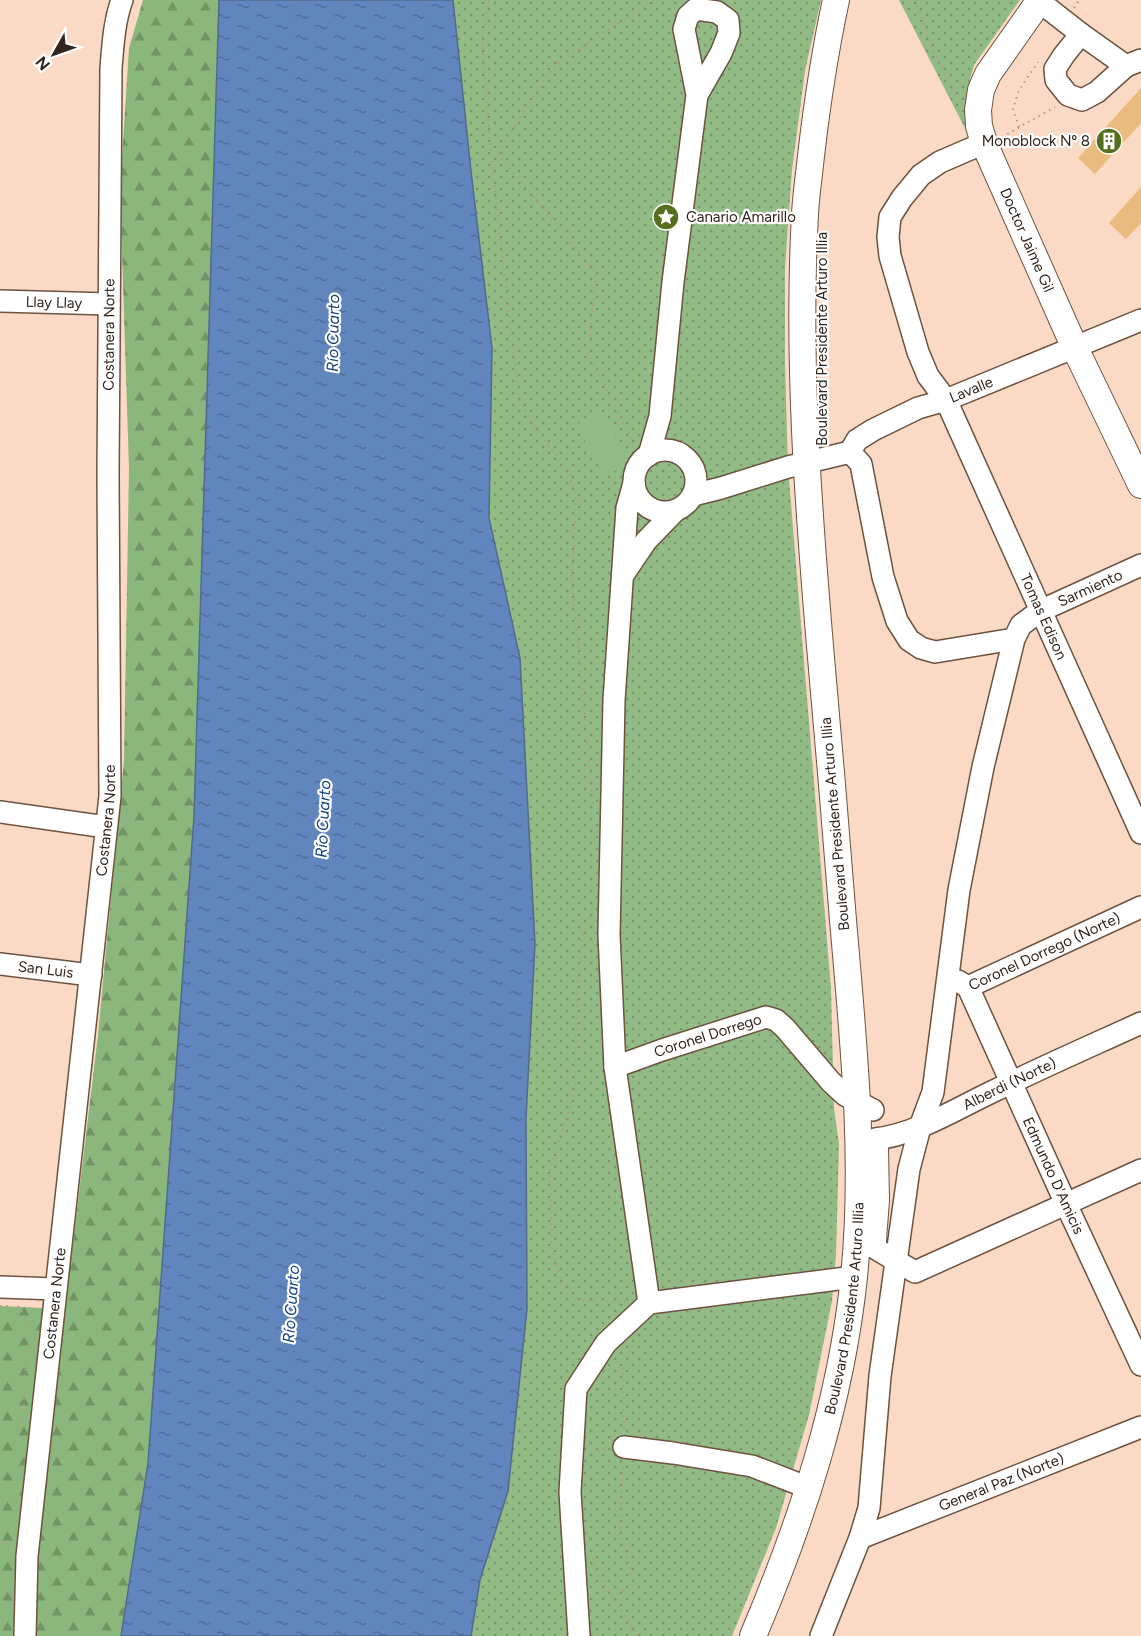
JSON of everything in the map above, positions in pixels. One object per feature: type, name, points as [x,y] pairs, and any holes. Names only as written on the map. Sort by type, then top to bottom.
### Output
[{"type":"main road","name":"Boulevard Presidente Arturo Illia","points":[[771,1636],[811,1534],[836,1458],[862,1341],[866,1106],[845,738],[827,531],[815,461],[802,326],[805,212],[820,85],[836,0]]},
{"type":"main road","name":"Boulevard Presidente Arturo Illia","points":[[815,461],[822,213],[837,88],[845,36],[854,0]]},
{"type":"main road","name":"Doctor Jaime Gil","points":[[1048,3],[988,74],[981,90],[978,110],[980,126],[990,141],[1083,344],[1141,485]]},
{"type":"main road","name":"Doctor Jaime Gil","points":[[1083,344],[1141,448]]},
{"type":"main road","name":"Boulevard Presidente Arturo Illia","points":[[753,1636],[777,1579],[809,1488],[833,1402],[846,1338],[854,1277],[865,1246],[876,1200],[881,1139],[866,1106]]},
{"type":"street","name":"Costanera Norte","points":[[25,1636],[27,1556],[110,796],[108,472],[111,68],[113,39],[122,0]]},
{"type":"street","points":[[1048,3],[1082,34],[1133,63],[1097,92],[1083,100],[1068,95],[1056,80],[1055,69],[1082,34]]},
{"type":"street","points":[[652,455],[660,416],[673,282],[696,95]]},
{"type":"street","name":"Tomas Edison","points":[[990,141],[940,162],[921,175],[890,217],[888,237],[890,256],[918,352],[928,376],[946,400],[1141,833]]},
{"type":"street","name":"Llay Llay","points":[[0,302],[109,304]]},
{"type":"street","name":"Lavalle","points":[[850,452],[857,440],[918,408],[946,400],[1141,320]]},
{"type":"street","points":[[649,1303],[615,1067],[609,935],[614,700],[627,508],[637,466],[652,455],[675,452],[721,488]]},
{"type":"street","points":[[693,495],[850,452],[861,464],[883,577],[897,621],[909,640],[921,648],[935,652],[1014,639],[983,768],[962,879],[933,1092],[920,1126],[909,1169],[880,1376],[869,1508],[860,1538],[821,1636]]},
{"type":"street","points":[[634,483],[641,501],[648,507],[657,511],[676,510],[683,507],[693,495],[696,485],[691,465]]},
{"type":"street","points":[[623,576],[646,541],[676,510]]},
{"type":"street","name":"Sarmiento","points":[[1014,639],[1021,625],[1040,611],[1141,565]]},
{"type":"street","points":[[0,812],[106,827]]},
{"type":"street","name":"Coronel Dorrego (Norte)","points":[[949,977],[968,987],[1141,908]]},
{"type":"street","name":"San Luis","points":[[0,964],[91,975]]},
{"type":"street","name":"Edmundo D'Amicis","points":[[968,987],[1141,1365]]},
{"type":"street","name":"Coronel Dorrego","points":[[615,1067],[766,1017],[776,1020],[785,1028],[845,1095],[866,1106]]},
{"type":"street","name":"Alberdi (Norte)","points":[[881,1139],[920,1126],[1141,1023]]},
{"type":"street","points":[[881,1139],[914,1111],[935,1078]]},
{"type":"street","points":[[865,1246],[915,1272],[1141,1170]]},
{"type":"street","points":[[579,1636],[570,1492],[576,1389],[606,1343],[649,1303],[854,1277]]},
{"type":"street","points":[[0,1287],[56,1289]]},
{"type":"street","name":"General Paz (Norte)","points":[[860,1538],[1141,1427]]},
{"type":"street","points":[[624,1448],[673,1453],[752,1466],[809,1488]]},
{"type":"path","points":[[489,0],[482,43],[492,163],[519,398],[532,423],[567,470],[576,497],[572,581],[593,805]]},
{"type":"path","points":[[492,163],[544,80],[559,62],[654,0]]},
{"type":"path","points":[[916,0],[931,46],[958,99]]},
{"type":"path","points":[[990,141],[1073,96]]},
{"type":"path","points":[[498,154],[596,272],[588,354],[652,455]]},
{"type":"path","points":[[593,911],[582,939],[575,1091],[550,1170],[552,1248],[562,1283],[568,1295],[579,1300],[649,1303]]},
{"type":"path","points":[[0,1306],[18,1306],[28,1320],[22,1433]]},
{"type":"path","points":[[612,1598],[635,1584],[624,1549],[620,1524],[624,1448],[623,1370],[636,1336]]},
{"type":"path","points":[[588,1451],[624,1448]]},
{"type":"path","points":[[0,1544],[9,1543],[12,1536]]},
{"type":"path","points":[[592,1554],[598,1576],[638,1636]]},
{"type":"green space","points":[[143,0],[219,0],[194,816],[148,1463],[121,1636],[0,1636],[0,1306],[65,1309],[98,1035],[124,760],[129,469],[120,189],[129,48]]},
{"type":"green space","points":[[453,0],[821,0],[805,71],[792,170],[785,268],[785,364],[788,467],[831,989],[834,1108],[839,1144],[836,1255],[832,1301],[809,1415],[776,1528],[732,1636],[471,1636],[480,1580],[508,1491],[527,1309],[526,1118],[535,944],[520,658],[489,518],[492,348]]},
{"type":"green space","points":[[899,0],[1020,0],[974,65],[967,91],[969,136]]},
{"type":"green space","points":[[602,411],[631,462],[605,477],[576,425]]},
{"type":"water","name":"Río Cuarto","points":[[219,0],[453,0],[492,348],[489,518],[520,658],[535,944],[526,1118],[527,1309],[508,1491],[480,1580],[471,1636],[121,1636],[148,1463],[194,816]]},
{"type":"building","name":"Monoblock Nº 8","points":[[1141,88],[1141,123],[1095,174],[1078,158]]},
{"type":"building","points":[[1141,187],[1141,223],[1126,239],[1109,223]]},
{"type":"place","name":"Monoblock Nº 8","points":[[1109,141]]},
{"type":"place","name":"Canario Amarillo","points":[[666,217]]}]
